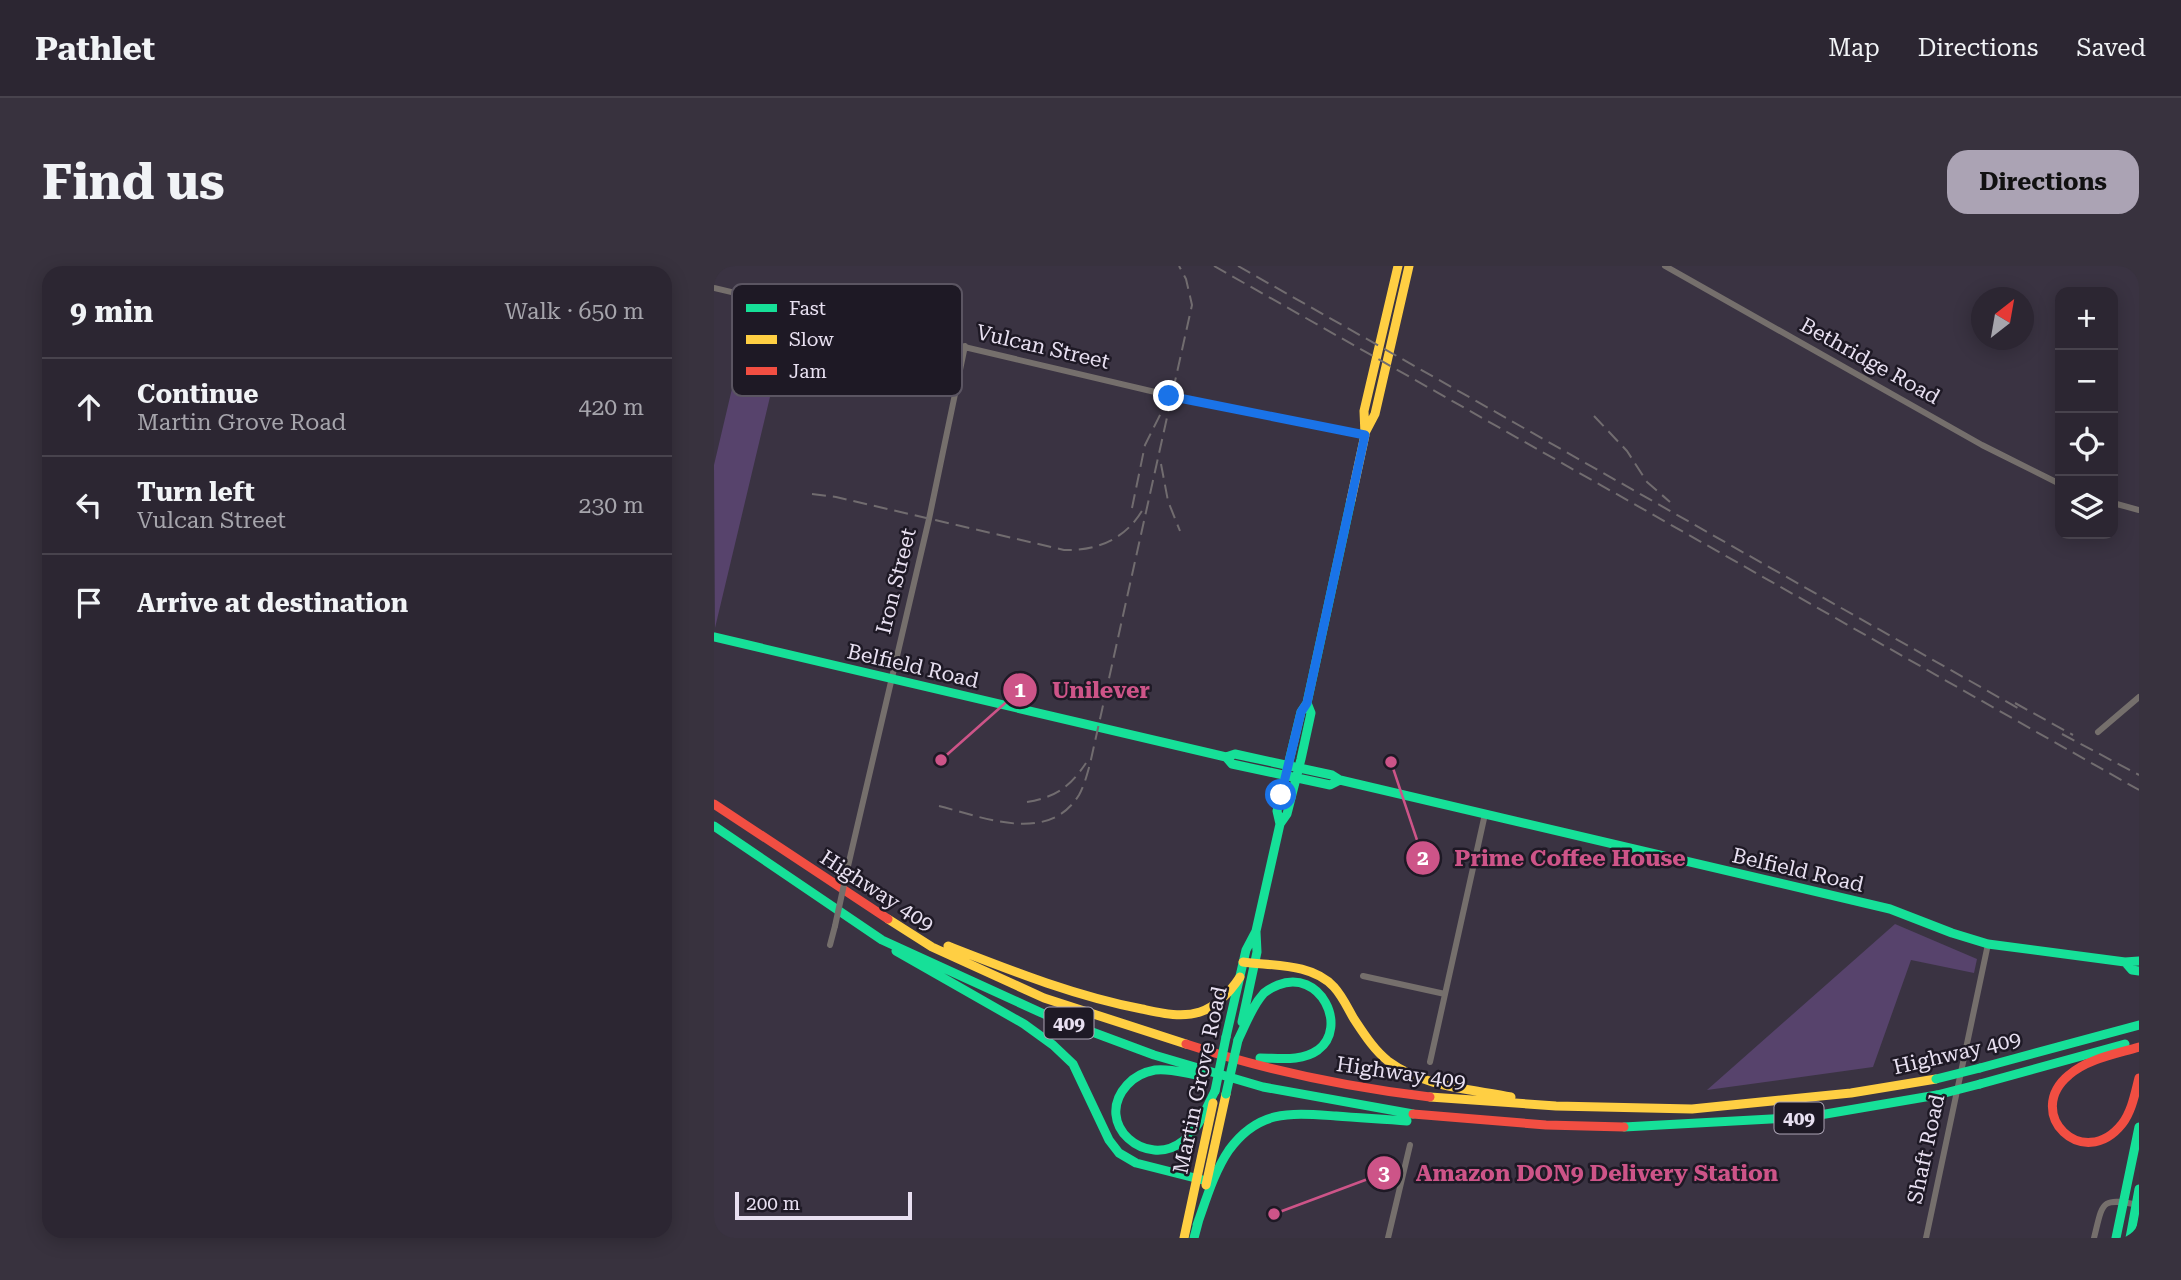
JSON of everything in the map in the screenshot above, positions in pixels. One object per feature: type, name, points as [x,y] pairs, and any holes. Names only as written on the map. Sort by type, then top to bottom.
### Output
[{"type":"main road","name":"Martin Grove Road","points":[[1365,435],[1364,411],[1398,266]]},
{"type":"main road","name":"Martin Grove Road","points":[[1280,824],[1277,811],[1301,712],[1307,703],[1365,435],[1375,414],[1409,266]]},
{"type":"main road","name":"Belfield Road","points":[[714,637],[1226,757],[1236,754],[1289,765],[1890,909],[1988,944],[2126,962],[2139,961]]},
{"type":"main road","name":"Martin Grove Road","points":[[1184,1238],[1226,1094],[1255,964],[1256,931],[1280,824],[1287,814],[1311,713],[1307,703]]},
{"type":"main road","name":"Belfield Road","points":[[1226,757],[1232,764],[1330,785],[1340,779]]},
{"type":"main road","name":"Highway 409","points":[[714,804],[918,939],[1044,998],[1209,1052],[1302,1076],[1388,1092],[1457,1100],[1556,1106],[1692,1109],[1851,1093],[1936,1079],[2139,1025]]},
{"type":"main road","name":"Highway 409","points":[[714,826],[882,940],[1044,1014],[1154,1055],[1263,1087],[1407,1114],[1546,1125],[1659,1126],[1808,1117],[1937,1095],[2139,1041]]},
{"type":"main road","name":"Martin Grove Road","points":[[1194,1238],[1215,1091],[1245,950],[1256,931]]},
{"type":"main road","points":[[918,939],[940,943],[1047,985],[1125,1007],[1178,1016],[1198,1013],[1217,1004],[1230,992],[1240,977]]},
{"type":"main road","points":[[882,940],[900,955],[1024,1024],[1053,1045],[1073,1063],[1109,1140],[1119,1153],[1136,1163],[1202,1180]]},
{"type":"main road","points":[[1243,961],[1302,970],[1328,981],[1336,989],[1368,1041],[1386,1059],[1403,1070],[1445,1085],[1556,1106]]},
{"type":"main road","name":"Belfield Road","points":[[2126,962],[2132,970],[2139,971]]},
{"type":"main road","points":[[1209,1052],[1277,1061],[1293,1061],[1310,1056],[1330,1033],[1330,1010],[1315,988],[1303,982],[1280,984],[1270,988],[1252,1010],[1238,1040]]},
{"type":"main road","points":[[2139,1047],[2082,1066],[2067,1076],[2057,1087],[2052,1101],[2052,1115],[2059,1129],[2068,1139],[2080,1144],[2096,1143],[2110,1137],[2127,1114],[2139,1078]]},
{"type":"main road","points":[[1215,1091],[1189,1136],[1177,1146],[1159,1151],[1141,1148],[1119,1129],[1116,1104],[1121,1090],[1141,1073],[1170,1070],[1263,1087]]},
{"type":"main road","points":[[1197,1224],[1213,1181],[1232,1146],[1248,1129],[1276,1115],[1319,1114],[1457,1125],[1546,1125]]},
{"type":"main road","points":[[2116,1238],[2139,1128]]},
{"type":"main road","points":[[2130,1238],[2139,1189]]},
{"type":"street","name":"Bethridge Road","points":[[1665,266],[1982,445],[2055,482]]},
{"type":"street","name":"Vulcan Street","points":[[714,288],[732,292]]},
{"type":"street","name":"Vulcan Street","points":[[962,345],[1172,396],[1365,435]]},
{"type":"street","name":"Iron Street","points":[[962,360],[965,346]]},
{"type":"street","name":"Iron Street","points":[[830,946],[929,519],[955,396]]},
{"type":"street","points":[[2118,504],[2139,510]]},
{"type":"street","points":[[2098,732],[2139,697]]},
{"type":"street","points":[[1430,1062],[1485,814]]},
{"type":"street","name":"Shaft Road","points":[[1926,1238],[1988,944]]},
{"type":"street","points":[[1363,976],[1445,994]]},
{"type":"street","points":[[1388,1238],[1410,1145]]},
{"type":"street","points":[[2094,1238],[2104,1205],[2110,1201],[2138,1205]]},
{"type":"shaded area","points":[[732,389],[732,396],[770,396],[715,628],[714,465]]},
{"type":"shaded area","points":[[1895,924],[1977,959],[1974,973],[1911,960],[1873,1067],[1707,1090]]},
{"type":"railway","points":[[939,806],[994,821],[1033,823],[1050,819],[1066,810],[1079,795],[1090,764],[1192,305],[1186,279],[1179,266]]},
{"type":"railway","points":[[1214,266],[2139,790]]},
{"type":"railway","points":[[1238,266],[2023,711]]},
{"type":"railway","points":[[1132,508],[1145,445],[1165,405]]},
{"type":"railway","points":[[1594,416],[1627,451],[1647,482],[1670,502]]},
{"type":"railway","points":[[1161,464],[1168,501],[1180,531]]},
{"type":"railway","points":[[812,494],[836,497],[1064,550],[1088,548],[1109,541],[1128,528],[1143,509]]},
{"type":"railway","points":[[2015,703],[2073,735]]},
{"type":"railway","points":[[2062,734],[2139,775]]},
{"type":"railway","points":[[1027,802],[1061,790],[1086,763]]},
{"type":"traffic: fast","points":[[1226,1037],[1246,950],[1256,931],[1280,824],[1277,811],[1301,712],[1307,703],[1351,500]]},
{"type":"traffic: fast","points":[[714,637],[1226,757],[1232,764],[1330,785],[1340,780]]},
{"type":"traffic: fast","points":[[1280,824],[1287,814],[1301,759],[1311,713],[1307,703]]},
{"type":"traffic: fast","points":[[1226,757],[1235,754],[1332,775],[1340,780],[1890,909],[1988,944],[2125,962],[2139,961]]},
{"type":"traffic: fast","points":[[714,826],[882,940],[1044,1014],[1154,1055],[1263,1087],[1413,1114]]},
{"type":"traffic: fast","points":[[1242,1022],[1257,952],[1256,932]]},
{"type":"traffic: fast","points":[[896,951],[1024,1024],[1053,1045],[1073,1064],[1109,1140],[1119,1153],[1136,1163],[1207,1181]]},
{"type":"traffic: fast","points":[[2125,962],[2132,970],[2139,971]]},
{"type":"traffic: fast","points":[[1238,1040],[1256,1004],[1269,989],[1293,982],[1306,985],[1317,992],[1330,1015],[1331,1028],[1327,1040],[1318,1050],[1304,1056],[1260,1058]]},
{"type":"traffic: fast","points":[[1980,1068],[2139,1025]]},
{"type":"traffic: fast","points":[[1215,1091],[1226,1037]]},
{"type":"traffic: fast","points":[[1226,1094],[1238,1040]]},
{"type":"traffic: fast","points":[[1980,1084],[2125,1044]]},
{"type":"traffic: fast","points":[[1936,1079],[1980,1068]]},
{"type":"traffic: fast","points":[[1198,1075],[1171,1070],[1155,1070],[1140,1075],[1127,1085],[1118,1100],[1116,1114],[1120,1128],[1140,1146],[1154,1150],[1169,1149],[1189,1136],[1215,1091]]},
{"type":"traffic: fast","points":[[1937,1095],[1980,1084]]},
{"type":"traffic: fast","points":[[1624,1127],[1808,1117],[1937,1095]]},
{"type":"traffic: fast","points":[[1197,1225],[1215,1177],[1229,1150],[1240,1137],[1264,1120],[1305,1114],[1407,1121]]},
{"type":"traffic: fast","points":[[2116,1238],[2139,1127]]},
{"type":"traffic: fast","points":[[2130,1238],[2139,1189]]},
{"type":"traffic: fast","points":[[1194,1238],[1199,1219]]},
{"type":"traffic: slow","points":[[1351,500],[1365,435],[1364,411],[1398,266]]},
{"type":"traffic: slow","points":[[1365,433],[1375,414],[1409,266]]},
{"type":"traffic: slow","points":[[888,919],[932,947],[1044,998],[1186,1044]]},
{"type":"traffic: slow","points":[[948,946],[1068,990],[1117,1004],[1171,1014],[1193,1014],[1212,1006],[1223,998],[1240,977]]},
{"type":"traffic: slow","points":[[1243,962],[1292,967],[1325,979],[1340,995],[1374,1047],[1402,1070],[1447,1086],[1511,1097]]},
{"type":"traffic: slow","points":[[1430,1097],[1556,1106],[1692,1109],[1851,1093],[1936,1079]]},
{"type":"traffic: slow","points":[[1206,1185],[1226,1094]]},
{"type":"traffic: slow","points":[[1184,1238],[1213,1103]]},
{"type":"traffic: jam","points":[[714,804],[888,919]]},
{"type":"traffic: jam","points":[[1186,1044],[1307,1076],[1430,1097]]},
{"type":"traffic: jam","points":[[2139,1047],[2093,1061],[2069,1075],[2056,1090],[2052,1106],[2055,1120],[2064,1132],[2076,1140],[2091,1142],[2107,1138],[2125,1119],[2139,1078]]},
{"type":"traffic: jam","points":[[1413,1114],[1546,1125],[1624,1127]]},
{"type":"place","name":"Unilever","points":[[941,760]]},
{"type":"place","name":"Prime Coffee House","points":[[1391,762]]},
{"type":"place","name":"Amazon DON9 Delivery Station","points":[[1274,1214]]},
{"type":"route","points":[[1169,396],[1365,435],[1307,703],[1301,712],[1281,795]]}]
